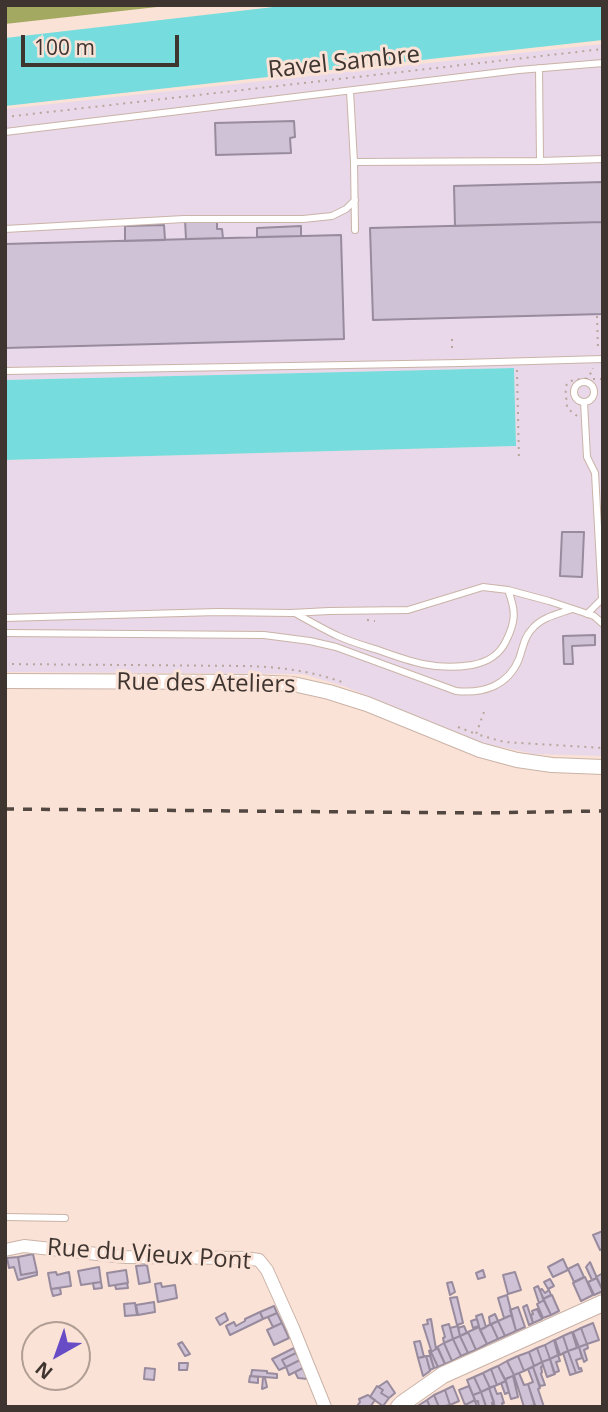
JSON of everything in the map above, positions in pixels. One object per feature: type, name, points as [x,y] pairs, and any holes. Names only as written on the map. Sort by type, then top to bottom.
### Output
[{"type":"main road","points":[[399,1407],[443,1375],[603,1303]]},
{"type":"street","name":"Rue des Ateliers","points":[[5,681],[293,684],[367,704],[480,750],[517,760],[552,765],[603,767]]},
{"type":"street","name":"Rue du Vieux Pont","points":[[5,1250],[24,1246],[125,1257],[258,1260],[267,1270],[326,1407]]},
{"type":"lane","points":[[5,132],[539,68],[603,63]]},
{"type":"lane","points":[[539,68],[540,161]]},
{"type":"lane","points":[[350,91],[355,230]]},
{"type":"lane","points":[[354,162],[603,159]]},
{"type":"lane","points":[[5,229],[184,219],[323,217],[346,209],[355,200]]},
{"type":"lane","points":[[5,371],[603,359]]},
{"type":"lane","points":[[587,381],[594,389],[594,395],[590,401],[584,402],[576,397],[575,387],[587,381],[603,381]]},
{"type":"lane","points":[[584,402],[587,457],[595,473],[602,599],[587,614]]},
{"type":"lane","points":[[5,618],[408,610],[483,587],[508,590],[572,609],[594,617],[603,624]]},
{"type":"lane","points":[[294,613],[340,637],[406,661],[428,666],[456,667],[483,663],[495,656],[505,643],[515,608],[508,590]]},
{"type":"lane","points":[[5,633],[264,635],[292,638],[336,647],[468,693],[481,692],[496,686],[509,676],[518,661],[526,636],[535,625],[572,609]]},
{"type":"lane","points":[[5,1217],[65,1218]]},
{"type":"path","name":"Ravel Sambre","points":[[5,117],[603,49]]},
{"type":"path","points":[[597,316],[598,352]]},
{"type":"path","points":[[517,361],[519,460]]},
{"type":"path","points":[[587,381],[603,381]]},
{"type":"path","points":[[484,712],[476,734],[505,742],[603,748]]},
{"type":"shaded area","points":[[603,44],[603,756],[534,754],[483,743],[346,687],[303,674],[5,672],[5,460],[516,446],[514,368],[5,380],[5,109]]},
{"type":"green space","points":[[5,5],[175,5],[5,24]]},
{"type":"water","points":[[291,5],[603,5],[603,40],[5,106],[5,38]]},
{"type":"water","points":[[514,368],[516,446],[5,460],[5,380]]},
{"type":"building","points":[[294,121],[295,137],[290,138],[291,153],[216,155],[215,123]]},
{"type":"building","points":[[603,182],[603,222],[455,226],[454,186]]},
{"type":"building","points":[[185,220],[217,220],[217,229],[222,229],[223,238],[186,239]]},
{"type":"building","points":[[603,222],[603,314],[373,320],[370,228]]},
{"type":"building","points":[[164,225],[165,240],[125,241],[125,226]]},
{"type":"building","points":[[301,226],[301,236],[257,237],[257,228]]},
{"type":"building","points":[[341,235],[344,339],[5,348],[5,244]]},
{"type":"building","points":[[562,532],[584,532],[582,577],[560,576]]},
{"type":"building","points":[[595,635],[595,645],[572,646],[573,664],[564,664],[563,636]]},
{"type":"building","points":[[603,1231],[603,1249],[600,1250],[593,1235]]},
{"type":"building","points":[[33,1254],[37,1272],[21,1275],[18,1257]]},
{"type":"building","points":[[18,1257],[21,1275],[37,1272],[37,1275],[18,1280],[14,1267],[9,1268],[7,1258]]},
{"type":"building","points":[[563,1259],[568,1270],[553,1277],[548,1267]]},
{"type":"building","points":[[590,1262],[597,1278],[592,1280],[586,1267]]},
{"type":"building","points":[[578,1264],[584,1277],[574,1282],[568,1269]]},
{"type":"building","points":[[147,1265],[150,1282],[139,1284],[136,1266]]},
{"type":"building","points":[[99,1267],[101,1282],[81,1285],[78,1271]]},
{"type":"building","points":[[126,1270],[128,1283],[109,1286],[107,1273]]},
{"type":"building","points":[[483,1270],[485,1277],[478,1279],[476,1273]]},
{"type":"building","points":[[56,1272],[57,1275],[69,1272],[71,1286],[51,1289],[48,1273]]},
{"type":"building","points":[[515,1272],[521,1290],[508,1294],[503,1275]]},
{"type":"building","points":[[603,1273],[603,1291],[596,1277]]},
{"type":"building","points":[[585,1277],[593,1295],[581,1301],[573,1283]]},
{"type":"building","points":[[597,1278],[603,1291],[594,1295],[588,1282]]},
{"type":"building","points":[[550,1279],[554,1286],[548,1289],[544,1282]]},
{"type":"building","points":[[101,1282],[102,1288],[94,1289],[93,1283]]},
{"type":"building","points":[[452,1282],[455,1292],[450,1295],[447,1283]]},
{"type":"building","points":[[127,1283],[128,1288],[116,1289],[115,1285]]},
{"type":"building","points":[[161,1283],[162,1287],[175,1285],[177,1298],[158,1302],[155,1284]]},
{"type":"building","points":[[538,1286],[544,1300],[539,1303],[534,1288]]},
{"type":"building","points":[[60,1288],[61,1294],[53,1296],[51,1289]]},
{"type":"building","points":[[542,1289],[545,1293],[549,1290],[551,1295],[543,1299]]},
{"type":"building","points":[[507,1295],[512,1315],[504,1318],[498,1298]]},
{"type":"building","points":[[552,1295],[559,1311],[551,1315],[543,1299]]},
{"type":"building","points":[[457,1297],[463,1323],[457,1325],[450,1298]]},
{"type":"building","points":[[544,1300],[551,1315],[543,1318],[537,1304]]},
{"type":"building","points":[[154,1302],[155,1312],[138,1315],[136,1305]]},
{"type":"building","points":[[135,1303],[137,1315],[125,1316],[124,1304]]},
{"type":"building","points":[[527,1305],[533,1323],[529,1325],[523,1307]]},
{"type":"building","points":[[274,1306],[277,1313],[263,1319],[260,1312]]},
{"type":"building","points":[[518,1307],[525,1327],[516,1331],[510,1310]]},
{"type":"building","points":[[537,1309],[542,1319],[533,1323],[532,1311]]},
{"type":"building","points":[[260,1312],[263,1319],[230,1335],[226,1326],[234,1322],[236,1326]]},
{"type":"building","points":[[225,1313],[228,1320],[220,1325],[216,1318]]},
{"type":"building","points":[[277,1313],[282,1323],[273,1327],[268,1317]]},
{"type":"building","points":[[482,1314],[486,1327],[480,1330],[476,1316]]},
{"type":"building","points":[[495,1314],[498,1321],[490,1325],[489,1317]]},
{"type":"building","points":[[512,1315],[516,1331],[505,1336],[498,1321]]},
{"type":"building","points":[[431,1319],[436,1349],[431,1352],[438,1367],[434,1368],[423,1325],[428,1324],[427,1320]]},
{"type":"building","points":[[477,1319],[479,1326],[473,1328],[471,1321]]},
{"type":"building","points":[[498,1321],[505,1336],[498,1339],[491,1324]]},
{"type":"building","points":[[282,1323],[289,1338],[274,1345],[267,1330]]},
{"type":"building","points":[[593,1323],[599,1340],[587,1344],[581,1328]]},
{"type":"building","points":[[449,1324],[453,1339],[444,1343],[442,1326]]},
{"type":"building","points":[[491,1324],[498,1339],[487,1344],[480,1330]]},
{"type":"building","points":[[458,1326],[460,1336],[453,1339],[450,1328]]},
{"type":"building","points":[[464,1326],[467,1333],[460,1336],[458,1328]]},
{"type":"building","points":[[479,1327],[487,1344],[476,1350],[468,1332]]},
{"type":"building","points":[[581,1328],[587,1344],[579,1347],[573,1332]]},
{"type":"building","points":[[468,1332],[476,1350],[468,1353],[460,1336]]},
{"type":"building","points":[[572,1332],[577,1348],[568,1351],[563,1336]]},
{"type":"building","points":[[460,1336],[468,1353],[461,1356],[453,1339]]},
{"type":"building","points":[[563,1336],[568,1351],[560,1355],[555,1340]]},
{"type":"building","points":[[453,1339],[461,1356],[452,1361],[444,1343]]},
{"type":"building","points":[[554,1340],[558,1355],[550,1359],[545,1345]]},
{"type":"building","points":[[420,1341],[424,1357],[418,1358],[414,1342]]},
{"type":"building","points":[[182,1342],[190,1354],[185,1356],[178,1344]]},
{"type":"building","points":[[444,1343],[452,1361],[445,1364],[437,1347]]},
{"type":"building","points":[[587,1344],[588,1348],[584,1350],[587,1360],[584,1362],[579,1347]]},
{"type":"building","points":[[545,1345],[550,1359],[542,1362],[537,1348]]},
{"type":"building","points":[[579,1347],[582,1358],[576,1360],[582,1371],[576,1373],[568,1351]]},
{"type":"building","points":[[294,1348],[296,1353],[282,1360],[286,1367],[279,1370],[272,1359]]},
{"type":"building","points":[[438,1348],[445,1364],[438,1367],[431,1352]]},
{"type":"building","points":[[537,1348],[542,1362],[534,1366],[529,1352]]},
{"type":"building","points":[[568,1351],[576,1373],[570,1375],[563,1353]]},
{"type":"building","points":[[529,1352],[534,1366],[524,1371],[518,1356]]},
{"type":"building","points":[[296,1353],[300,1360],[286,1367],[282,1360]]},
{"type":"building","points":[[558,1355],[560,1361],[556,1362],[559,1371],[554,1373],[550,1359]]},
{"type":"building","points":[[426,1356],[430,1371],[423,1376],[418,1358]]},
{"type":"building","points":[[426,1356],[430,1356],[434,1368],[430,1370]]},
{"type":"building","points":[[518,1356],[524,1371],[514,1375],[507,1361]]},
{"type":"building","points":[[550,1359],[555,1374],[547,1377],[542,1362]]},
{"type":"building","points":[[300,1360],[303,1368],[289,1375],[286,1367]]},
{"type":"building","points":[[507,1361],[514,1375],[505,1380],[498,1366]]},
{"type":"building","points":[[542,1362],[541,1374],[545,1385],[540,1386],[533,1367]]},
{"type":"building","points":[[179,1363],[188,1363],[187,1370],[179,1370]]},
{"type":"building","points":[[498,1366],[506,1381],[497,1385],[491,1369]]},
{"type":"building","points":[[533,1367],[544,1407],[535,1407],[528,1384],[533,1382],[528,1369]]},
{"type":"building","points":[[145,1368],[155,1369],[154,1380],[144,1379]]},
{"type":"building","points":[[303,1368],[308,1379],[298,1378],[295,1372]]},
{"type":"building","points":[[491,1369],[497,1385],[490,1388],[483,1373]]},
{"type":"building","points":[[252,1370],[277,1374],[277,1378],[251,1376]]},
{"type":"building","points":[[483,1373],[490,1388],[481,1392],[474,1377]]},
{"type":"building","points":[[519,1373],[524,1385],[528,1384],[535,1405],[524,1407],[514,1375]]},
{"type":"building","points":[[250,1376],[258,1377],[258,1383],[249,1382]]},
{"type":"building","points":[[513,1376],[518,1397],[511,1399],[505,1379]]},
{"type":"building","points":[[263,1377],[267,1387],[262,1389]]},
{"type":"building","points":[[474,1377],[481,1392],[473,1395],[467,1380]]},
{"type":"building","points":[[387,1381],[395,1393],[389,1398],[381,1393],[383,1390],[378,1387]]},
{"type":"building","points":[[506,1381],[509,1392],[505,1394],[501,1383]]},
{"type":"building","points":[[377,1386],[383,1390],[381,1393],[389,1398],[383,1406],[370,1397]]},
{"type":"building","points":[[453,1386],[459,1401],[450,1405],[445,1390]]},
{"type":"building","points":[[469,1386],[475,1400],[465,1405],[459,1390]]},
{"type":"building","points":[[494,1386],[497,1394],[501,1393],[503,1407],[495,1407],[489,1388]]},
{"type":"building","points":[[489,1388],[493,1407],[486,1407],[481,1392]]},
{"type":"building","points":[[445,1390],[450,1405],[439,1407],[434,1395]]},
{"type":"building","points":[[481,1392],[486,1407],[479,1407],[478,1401],[475,1402],[473,1395]]},
{"type":"building","points":[[368,1395],[375,1400],[370,1407],[357,1406],[359,1399]]},
{"type":"building","points":[[434,1395],[439,1407],[430,1407],[427,1400]]},
{"type":"building","points":[[427,1400],[430,1407],[416,1407]]},
{"type":"building","points":[[475,1400],[477,1407],[465,1407],[465,1405]]},
{"type":"railway","points":[[5,809],[479,813],[603,811]]}]
